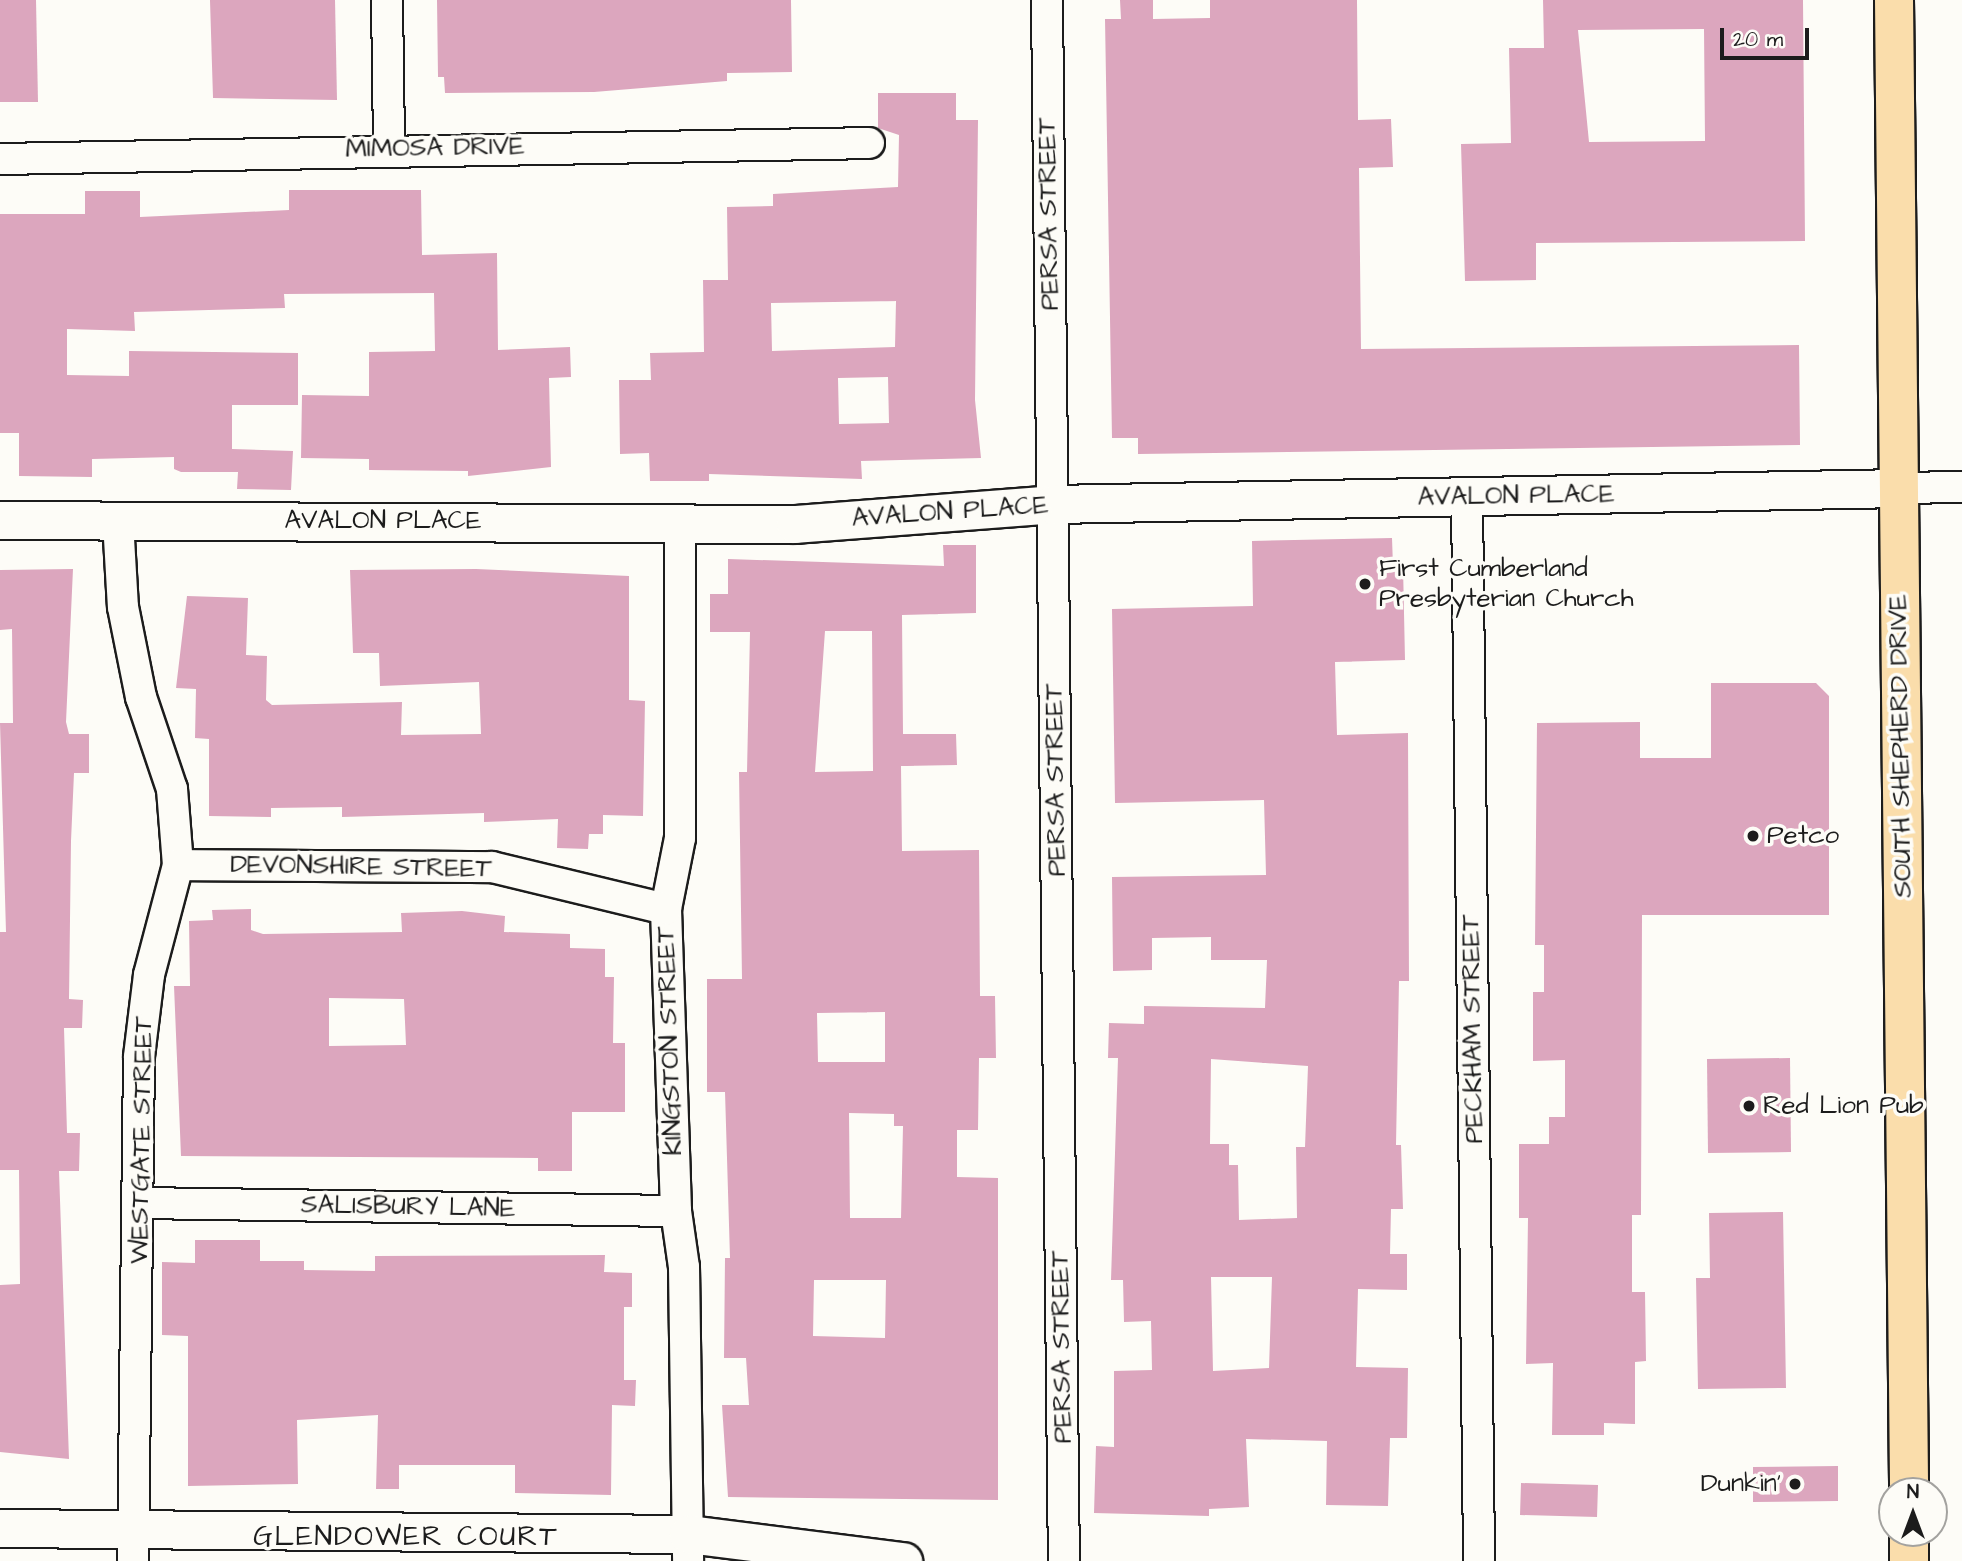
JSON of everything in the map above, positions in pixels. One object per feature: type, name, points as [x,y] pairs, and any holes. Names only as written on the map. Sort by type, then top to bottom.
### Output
[{"type":"main road","name":"SOUTH SHEPHERD DRIVE","points":[[1894,0],[1909,1477]]},
{"type":"street","points":[[387,0],[389,148]]},
{"type":"street","name":"PERSA STREET","points":[[1047,0],[1064,1561]]},
{"type":"street","name":"MIMOSA DRIVE","points":[[0,159],[389,148],[869,143]]},
{"type":"street","points":[[1899,488],[1962,487]]},
{"type":"street","name":"AVALON PLACE","points":[[0,520],[795,524],[1053,504],[1899,488]]},
{"type":"street","name":"PECKHAM STREET","points":[[1467,498],[1479,1561]]},
{"type":"street","name":"WESTGATE STREET","points":[[118,521],[122,607],[141,697],[172,789],[178,864],[149,975],[139,1057],[140,1203],[134,1544]]},
{"type":"street","name":"KINGSTON STREET","points":[[680,522],[680,838],[666,909],[676,1210],[684,1267],[688,1547]]},
{"type":"street","name":"DEVONSHIRE STREET","points":[[178,864],[492,867],[666,909]]},
{"type":"street","name":"SALISBURY LANE","points":[[140,1203],[676,1210]]},
{"type":"street","points":[[0,1528],[134,1544],[688,1547],[903,1561]]},
{"type":"building","points":[[0,0],[36,0],[38,102],[0,102]]},
{"type":"building","points":[[210,0],[335,0],[337,100],[213,98]]},
{"type":"building","points":[[437,0],[791,0],[792,72],[727,73],[727,81],[594,92],[445,93],[444,77],[438,77]]},
{"type":"building","points":[[1120,0],[1153,0],[1153,19],[1210,18],[1210,0],[1357,0],[1358,120],[1391,119],[1393,167],[1359,168],[1361,349],[1799,345],[1800,445],[1138,454],[1138,438],[1112,438],[1105,19],[1121,19]]},
{"type":"building","points":[[1543,0],[1803,0],[1805,241],[1536,243],[1536,280],[1465,281],[1461,144],[1511,143],[1509,48],[1544,48]],"holes":[[[1704,29],[1705,141],[1589,142],[1578,30]]]},
{"type":"building","points":[[878,93],[956,93],[956,120],[978,120],[975,400],[981,458],[861,461],[862,479],[709,474],[709,481],[650,481],[649,453],[620,454],[619,380],[651,380],[650,353],[704,352],[703,280],[728,280],[727,207],[773,206],[773,194],[898,187],[899,135],[878,128]],"holes":[[[896,301],[895,347],[772,351],[771,303]],[[888,377],[889,423],[839,424],[838,378]]]},
{"type":"building","points":[[289,190],[421,190],[422,255],[497,253],[498,350],[570,347],[571,377],[549,378],[551,467],[468,476],[468,471],[369,470],[369,459],[301,458],[302,395],[369,396],[369,352],[435,351],[434,293],[284,294],[285,308],[134,312],[135,331],[67,329],[67,375],[129,376],[129,351],[298,353],[298,405],[232,405],[232,449],[293,451],[291,490],[237,489],[238,472],[181,472],[174,469],[174,457],[92,459],[92,477],[19,476],[19,433],[0,433],[0,214],[85,214],[85,191],[140,191],[140,217],[289,210]]},
{"type":"building","points":[[1392,538],[1393,566],[1403,565],[1405,660],[1335,662],[1337,735],[1408,733],[1409,981],[1399,981],[1396,1145],[1401,1145],[1403,1209],[1391,1209],[1390,1254],[1407,1254],[1407,1290],[1358,1289],[1356,1367],[1408,1368],[1407,1438],[1390,1438],[1388,1506],[1326,1505],[1327,1441],[1246,1439],[1249,1507],[1209,1509],[1209,1516],[1094,1513],[1096,1446],[1114,1447],[1114,1371],[1152,1370],[1151,1321],[1124,1322],[1123,1280],[1111,1280],[1118,1058],[1108,1058],[1109,1023],[1144,1024],[1144,1006],[1265,1008],[1267,960],[1211,960],[1211,937],[1152,938],[1152,970],[1113,971],[1112,877],[1266,875],[1264,800],[1115,803],[1112,609],[1253,606],[1252,541]],"holes":[[[1211,1059],[1308,1066],[1305,1147],[1296,1147],[1297,1218],[1239,1220],[1238,1165],[1229,1165],[1229,1144],[1210,1144]],[[1211,1277],[1272,1277],[1269,1368],[1213,1371]]]},
{"type":"building","points":[[943,545],[976,545],[976,613],[902,615],[903,734],[956,734],[957,765],[901,766],[902,851],[979,850],[980,996],[995,996],[996,1058],[979,1058],[978,1130],[957,1130],[957,1177],[998,1178],[998,1500],[728,1497],[722,1405],[749,1405],[746,1358],[724,1358],[725,1258],[730,1258],[725,1092],[707,1092],[707,979],[742,979],[739,772],[747,772],[750,632],[710,632],[710,594],[728,594],[728,559],[944,566]],"holes":[[[825,631],[872,631],[873,771],[815,772]],[[885,1012],[885,1062],[818,1062],[817,1013]],[[849,1113],[894,1114],[894,1126],[903,1126],[901,1218],[850,1218]],[[814,1280],[886,1280],[885,1338],[813,1336]]]},
{"type":"building","points":[[73,569],[66,722],[69,734],[89,734],[89,773],[74,773],[71,841],[69,999],[83,1000],[82,1028],[64,1028],[67,1133],[80,1133],[79,1171],[59,1171],[69,1459],[0,1452],[0,1285],[20,1284],[19,1170],[0,1170],[0,932],[6,932],[0,723],[13,723],[12,629],[0,630],[0,570]]},
{"type":"building","points":[[476,569],[629,576],[629,700],[645,701],[643,816],[603,815],[603,834],[589,834],[588,849],[557,848],[558,819],[484,822],[484,813],[342,817],[342,807],[271,808],[271,817],[209,816],[209,739],[195,738],[196,689],[176,688],[187,596],[248,598],[246,655],[267,656],[266,700],[272,705],[402,702],[401,735],[481,734],[479,682],[380,686],[379,653],[353,653],[350,570]]},
{"type":"building","points":[[1711,683],[1816,683],[1829,696],[1829,915],[1642,915],[1641,1215],[1632,1215],[1632,1292],[1645,1292],[1646,1361],[1635,1362],[1635,1424],[1604,1423],[1604,1435],[1552,1435],[1553,1363],[1526,1364],[1528,1218],[1519,1218],[1519,1144],[1549,1144],[1549,1117],[1565,1117],[1565,1060],[1533,1061],[1533,992],[1544,992],[1544,945],[1535,945],[1537,723],[1640,722],[1640,758],[1711,758]]},
{"type":"building","points":[[251,909],[251,930],[263,934],[402,932],[401,913],[462,911],[505,916],[504,932],[570,934],[570,948],[605,949],[605,977],[614,977],[613,1043],[625,1043],[625,1112],[572,1112],[572,1171],[538,1171],[538,1158],[181,1156],[174,986],[190,986],[189,921],[213,920],[212,910]],"holes":[[[329,998],[404,999],[406,1045],[329,1046]]]},
{"type":"building","name":"Red Lion Pub","points":[[1790,1058],[1791,1152],[1708,1153],[1707,1059]]},
{"type":"building","points":[[1783,1212],[1786,1388],[1698,1389],[1696,1278],[1710,1278],[1709,1213]]},
{"type":"building","points":[[195,1240],[260,1240],[260,1261],[304,1261],[304,1270],[375,1271],[375,1256],[605,1255],[604,1272],[632,1273],[632,1307],[624,1307],[624,1380],[636,1380],[635,1406],[612,1405],[611,1495],[515,1493],[515,1465],[399,1465],[399,1489],[376,1489],[378,1415],[297,1420],[298,1484],[188,1486],[188,1336],[162,1335],[162,1262],[195,1263]]},
{"type":"building","name":"Dunkin'","points":[[1838,1466],[1838,1501],[1753,1502],[1753,1467]]},
{"type":"building","points":[[1521,1483],[1598,1485],[1597,1517],[1520,1515]]},
{"type":"place","name":"First Cumberland Presbyterian Church","points":[[1365,584]]},
{"type":"place","name":"Petco","points":[[1753,836]]},
{"type":"place","name":"Red Lion Pub","points":[[1749,1106]]},
{"type":"place","name":"Dunkin'","points":[[1795,1484]]},
{"type":"district","name":"GLENDOWER COURT","points":[[406,1537]]}]
